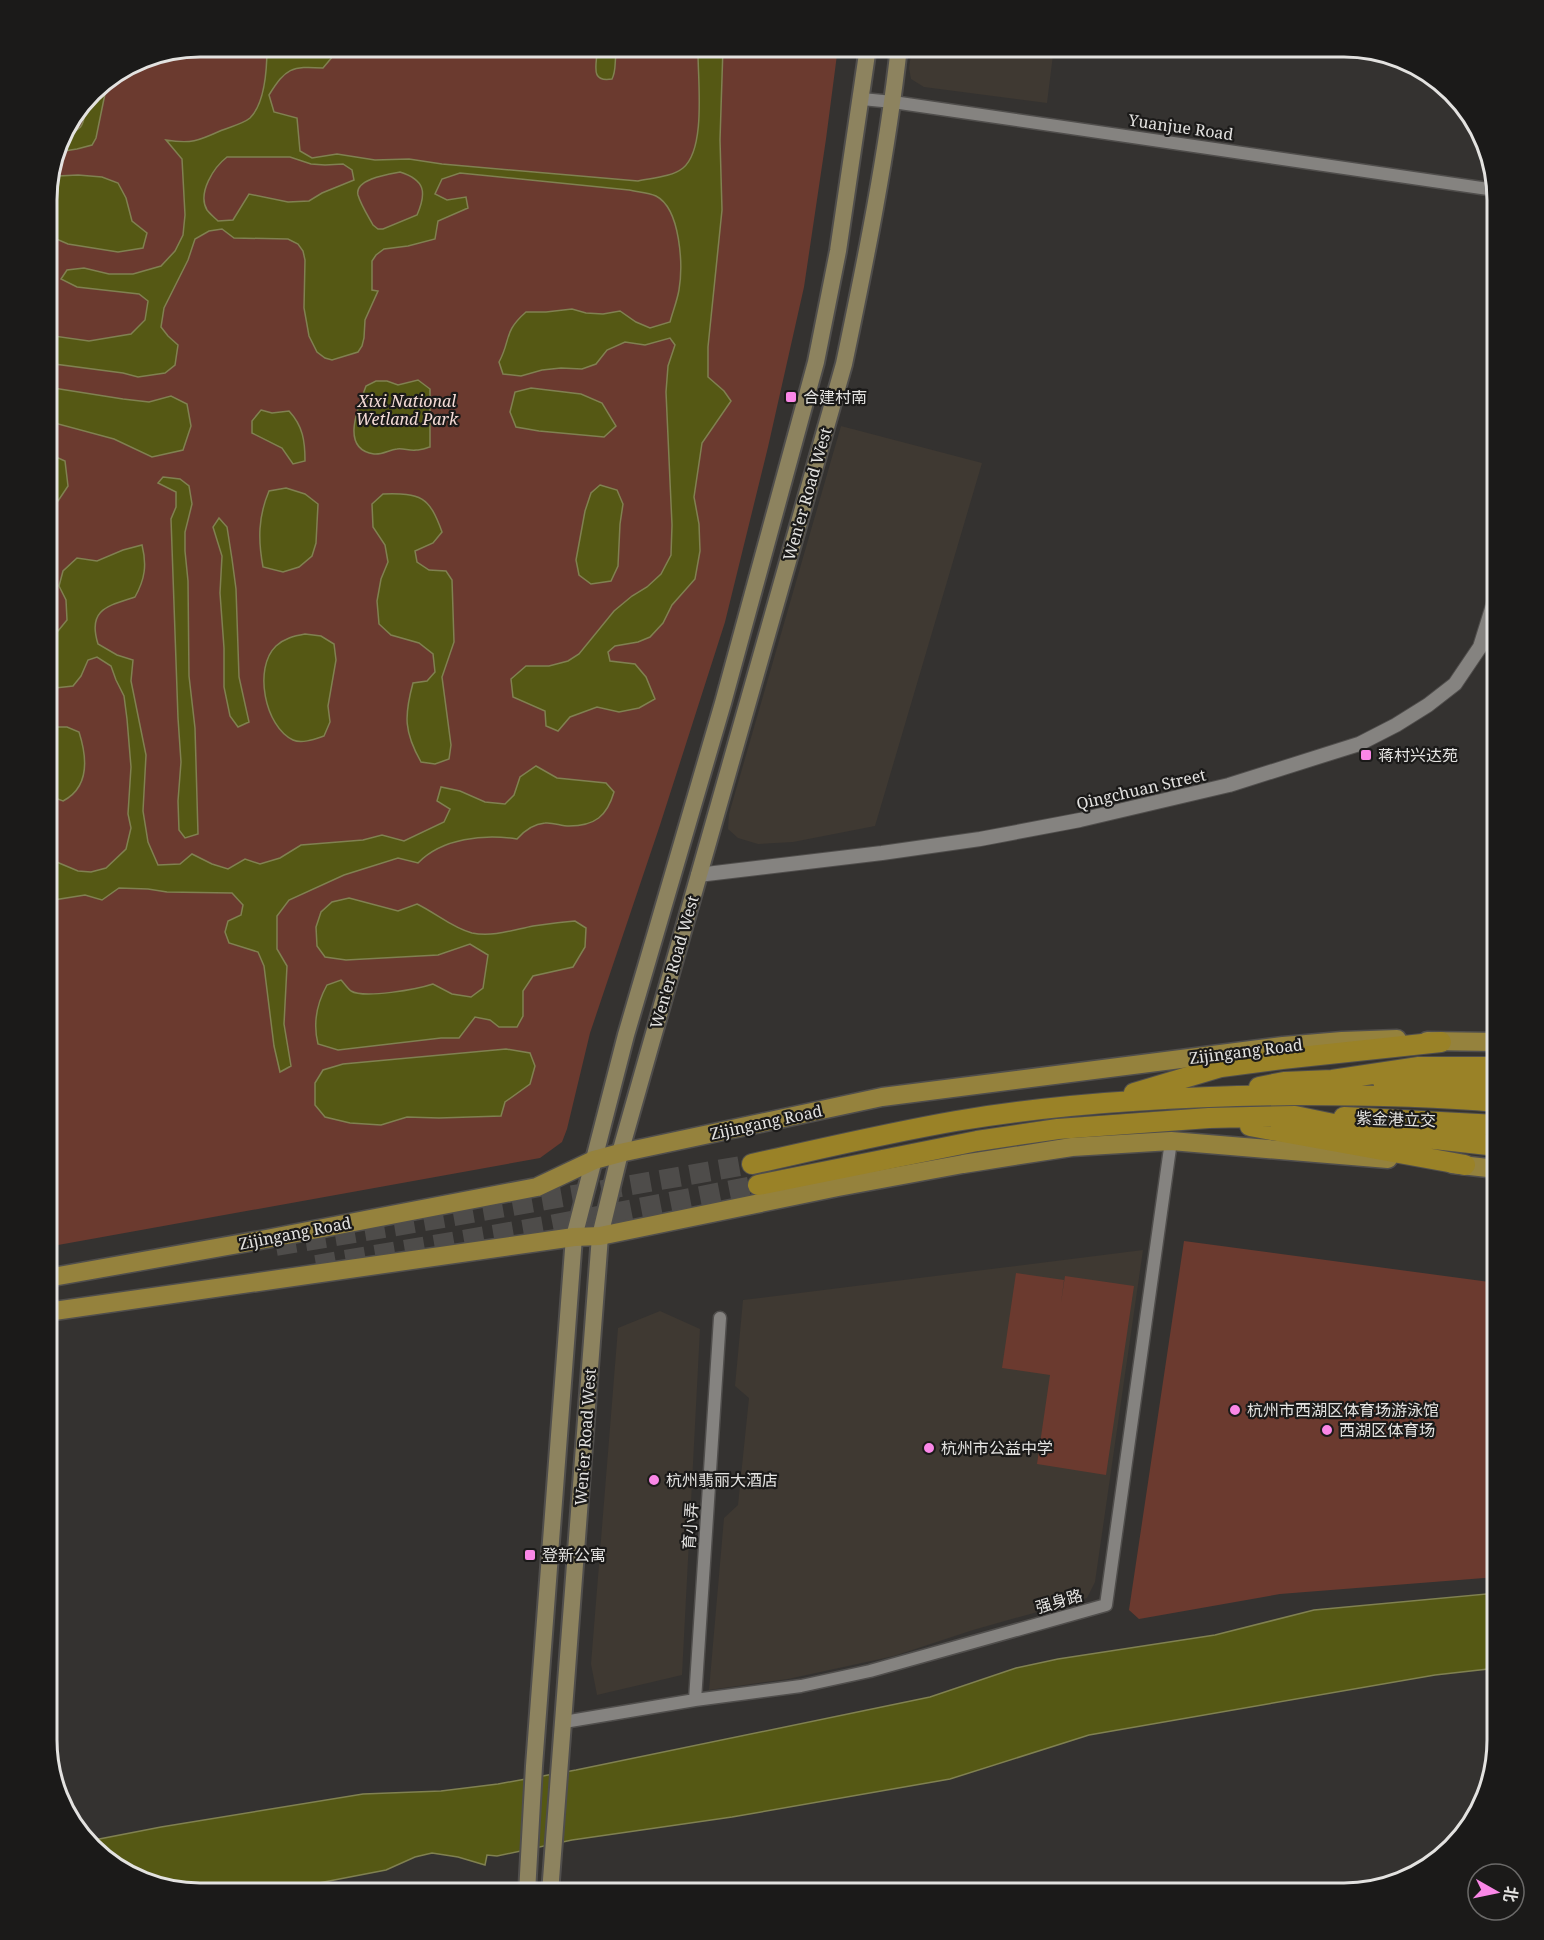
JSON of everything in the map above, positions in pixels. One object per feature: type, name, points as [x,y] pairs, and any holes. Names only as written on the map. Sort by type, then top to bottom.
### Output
[{"type":"highway","points":[[1099,1103],[1221,1067],[1441,1042]]},
{"type":"highway","points":[[1218,1096],[1284,1082],[1332,1080],[1419,1067],[1487,1082]]},
{"type":"highway","points":[[752,1164],[955,1121],[1099,1103],[1218,1096],[1334,1095],[1487,1084]]},
{"type":"highway","points":[[758,1185],[976,1141],[1058,1129],[1209,1118],[1295,1116],[1372,1132],[1487,1145]]},
{"type":"highway","name":"紫金港立交","points":[[1295,1116],[1487,1124]]},
{"type":"highway","points":[[1209,1118],[1465,1165]]},
{"type":"main road","name":"Wen'er Road West","points":[[527,1883],[574,1237],[626,1035],[723,703],[816,362],[838,251],[867,57]]},
{"type":"main road","name":"Wen'er Road West","points":[[551,1883],[600,1236],[620,1153],[844,364],[868,250],[893,102],[898,57]]},
{"type":"main road","name":"Zijingang Road","points":[[57,1276],[537,1187],[594,1160],[620,1153],[882,1097],[1283,1046],[1394,1038],[1441,1042],[1487,1042]]},
{"type":"main road","points":[[57,1311],[574,1237],[600,1236],[838,1187],[1072,1147],[1171,1141],[1487,1167]]},
{"type":"street","name":"Yuanjue Road","points":[[862,99],[1486,189]]},
{"type":"street","name":"Qingchuan Street","points":[[698,875],[882,853],[1080,820],[1229,785],[1359,744],[1428,705],[1455,684],[1480,647],[1487,624]]},
{"type":"street","name":"强身路","points":[[564,1722],[695,1700],[801,1686],[870,1671],[1106,1605],[1171,1141]]},
{"type":"street","name":"育小弄","points":[[695,1700],[720,1318]]},
{"type":"shaded area","points":[[267,57],[332,57],[323,68],[296,69],[285,74],[269,95],[274,112],[297,118],[300,151],[312,158],[337,154],[375,160],[409,159],[442,164],[638,181],[673,173],[683,168],[690,159],[698,131],[698,57],[723,57],[720,140],[722,210],[708,347],[708,377],[724,391],[731,401],[702,443],[694,497],[699,524],[700,551],[695,579],[672,605],[663,623],[650,637],[638,642],[615,646],[608,652],[610,661],[635,664],[646,677],[655,699],[639,708],[619,712],[597,707],[570,717],[558,731],[546,726],[545,711],[513,697],[511,679],[526,666],[549,666],[568,661],[579,654],[614,611],[661,574],[671,555],[672,525],[666,392],[668,366],[675,345],[670,338],[645,345],[625,342],[607,350],[596,364],[582,369],[542,370],[521,376],[503,374],[499,362],[514,325],[526,312],[572,309],[603,314],[620,311],[650,328],[670,322],[679,290],[680,253],[671,213],[656,196],[629,190],[460,173],[442,179],[435,194],[447,200],[466,197],[468,208],[438,221],[435,239],[384,249],[376,255],[372,261],[372,290],[378,291],[365,320],[362,346],[358,352],[332,360],[317,352],[309,336],[304,308],[305,260],[298,244],[288,239],[234,238],[222,229],[209,231],[195,239],[188,260],[164,308],[161,327],[178,345],[175,365],[165,373],[138,377],[57,364],[57,336],[89,341],[131,334],[145,320],[148,301],[139,294],[77,287],[61,279],[67,270],[84,268],[109,274],[133,274],[161,266],[175,251],[183,235],[185,215],[182,159],[166,140],[188,142],[200,139],[250,118],[259,103],[266,74]],"holes":[[[227,157],[290,157],[311,164],[343,164],[352,170],[354,180],[309,201],[288,202],[249,194],[233,220],[218,221],[207,210],[204,196],[208,181]],[[400,172],[415,179],[422,188],[422,200],[417,215],[378,229],[373,225],[363,207],[358,190],[361,185],[373,178]]]},
{"type":"shaded area","points":[[596,57],[616,57],[612,79],[600,78],[597,75]]},
{"type":"shaded area","points":[[911,57],[1053,57],[1047,103],[924,87],[911,79]]},
{"type":"shaded area","points":[[105,93],[96,138],[92,145],[66,151],[76,130],[92,106]]},
{"type":"shaded area","points":[[59,176],[102,177],[118,183],[126,198],[132,221],[147,233],[143,248],[118,252],[68,244],[57,239]]},
{"type":"shaded area","points":[[418,380],[430,389],[430,447],[414,450],[397,449],[377,454],[363,450],[357,444],[354,436],[354,426],[366,386],[376,381],[387,381],[398,385]]},
{"type":"shaded area","points":[[531,388],[581,394],[602,403],[616,426],[604,437],[516,427],[510,412],[515,392]]},
{"type":"shaded area","points":[[57,389],[149,402],[171,396],[187,404],[191,426],[183,450],[152,457],[114,439],[57,424]]},
{"type":"shaded area","points":[[261,410],[272,413],[289,411],[302,434],[305,461],[293,464],[282,448],[252,433],[252,421]]},
{"type":"shaded area","points":[[841,426],[982,463],[875,826],[793,842],[758,844],[738,838],[728,829],[729,814]]},
{"type":"shaded area","points":[[57,457],[65,461],[68,486],[58,501]]},
{"type":"shaded area","points":[[163,477],[180,479],[189,486],[192,504],[185,532],[185,551],[188,581],[189,676],[195,728],[198,834],[185,838],[179,830],[178,801],[181,762],[171,519],[176,507],[176,492],[158,483]]},
{"type":"shaded area","points":[[600,485],[617,490],[623,504],[618,566],[611,581],[591,584],[579,575],[576,560],[585,511],[591,493]]},
{"type":"shaded area","points":[[286,488],[305,494],[318,504],[316,543],[312,556],[299,567],[283,572],[263,567],[260,529],[269,491]]},
{"type":"shaded area","points":[[383,494],[415,496],[428,504],[442,532],[433,543],[415,551],[417,562],[429,570],[446,571],[452,580],[454,642],[442,677],[451,745],[449,759],[435,764],[421,762],[411,742],[407,724],[413,683],[427,681],[435,672],[433,654],[419,643],[391,635],[379,624],[377,601],[381,579],[388,562],[385,545],[373,527],[372,504]]},
{"type":"shaded area","points":[[219,518],[227,527],[232,559],[236,589],[239,677],[249,722],[238,727],[230,716],[224,687],[220,593],[222,556],[213,527]]},
{"type":"shaded area","points":[[142,545],[144,572],[141,584],[135,597],[116,603],[102,611],[95,623],[95,632],[98,644],[117,655],[133,660],[131,681],[146,755],[143,811],[148,842],[158,865],[180,864],[192,854],[228,869],[245,859],[260,864],[280,858],[301,845],[363,840],[382,835],[404,841],[444,822],[450,809],[437,801],[441,787],[460,791],[485,802],[505,804],[514,795],[520,777],[536,766],[557,778],[606,783],[614,792],[608,807],[593,822],[578,826],[545,823],[529,828],[517,839],[491,837],[451,843],[439,848],[418,863],[398,858],[344,875],[289,900],[277,916],[277,949],[287,966],[284,1024],[291,1066],[280,1072],[274,1046],[264,966],[258,952],[229,943],[225,932],[228,921],[241,915],[243,905],[232,893],[167,892],[119,888],[102,900],[85,895],[57,899],[57,862],[78,871],[91,872],[106,868],[126,849],[131,828],[128,814],[131,767],[127,719],[124,696],[111,666],[97,657],[88,660],[81,676],[73,686],[57,688],[57,631],[67,620],[66,600],[59,586],[63,571],[77,558],[97,561]]},
{"type":"shaded area","points":[[305,634],[321,636],[334,644],[336,660],[328,706],[330,722],[324,736],[300,741],[293,740],[283,733],[275,723],[265,696],[264,682],[269,656],[276,646],[290,638]]},
{"type":"shaded area","points":[[57,727],[67,727],[79,732],[85,761],[82,780],[78,788],[63,801],[57,799]]},
{"type":"shaded area","points":[[349,898],[398,911],[417,904],[458,928],[480,934],[495,934],[533,926],[575,921],[586,928],[585,947],[573,967],[533,976],[523,991],[523,1016],[517,1027],[499,1027],[490,1020],[475,1017],[459,1038],[338,1050],[318,1044],[317,1014],[327,985],[341,980],[351,991],[379,994],[433,984],[452,994],[471,997],[483,988],[488,955],[470,944],[438,955],[346,960],[325,957],[317,946],[316,927],[321,912],[332,902]]},
{"type":"shaded area","points":[[506,1049],[530,1053],[535,1066],[530,1084],[505,1102],[501,1116],[407,1117],[381,1125],[350,1123],[325,1117],[315,1105],[315,1083],[323,1070],[343,1064]]},
{"type":"shaded area","name":"杭州市公益中学","points":[[1143,1250],[1095,1582],[1087,1598],[973,1630],[894,1656],[788,1679],[709,1690],[724,1518],[738,1505],[749,1398],[735,1386],[743,1300]]},
{"type":"shaded area","points":[[660,1311],[700,1329],[682,1675],[597,1695],[591,1664],[618,1328]]},
{"type":"shaded area","points":[[1487,1594],[1487,1669],[1435,1675],[1089,1735],[950,1779],[732,1817],[572,1840],[497,1856],[487,1855],[485,1865],[458,1857],[432,1853],[415,1857],[386,1870],[319,1883],[181,1882],[145,1872],[128,1864],[97,1839],[363,1794],[441,1791],[498,1784],[576,1770],[930,1697],[1016,1668],[1058,1659],[1215,1635],[1314,1610]]},
{"type":"green space","name":"Xixi National Wetland Park","points":[[191,57],[837,57],[804,287],[725,622],[590,1033],[567,1129],[562,1142],[540,1158],[57,1245],[57,191],[68,145],[81,121],[106,92],[128,76],[145,68]]},
{"type":"green space","name":"西湖区体育场","points":[[1184,1241],[1487,1282],[1487,1578],[1280,1594],[1139,1619],[1129,1610]]},
{"type":"green space","points":[[1016,1273],[1064,1280],[1061,1303],[1065,1276],[1134,1286],[1106,1475],[1037,1464],[1050,1375],[1002,1368]]},
{"type":"tunnel","points":[[276,1246],[752,1164]]},
{"type":"tunnel","points":[[316,1265],[551,1225],[758,1185]]},
{"type":"place","name":"合建村南","points":[[791,397]]},
{"type":"place","name":"蒋村兴达苑","points":[[1366,755]]},
{"type":"place","name":"杭州市西湖区体育场游泳馆","points":[[1235,1410]]},
{"type":"place","name":"西湖区体育场","points":[[1327,1430]]},
{"type":"place","name":"杭州市公益中学","points":[[929,1448]]},
{"type":"place","name":"杭州翡丽大酒店","points":[[654,1480]]},
{"type":"place","name":"登新公寓","points":[[530,1555]]}]
